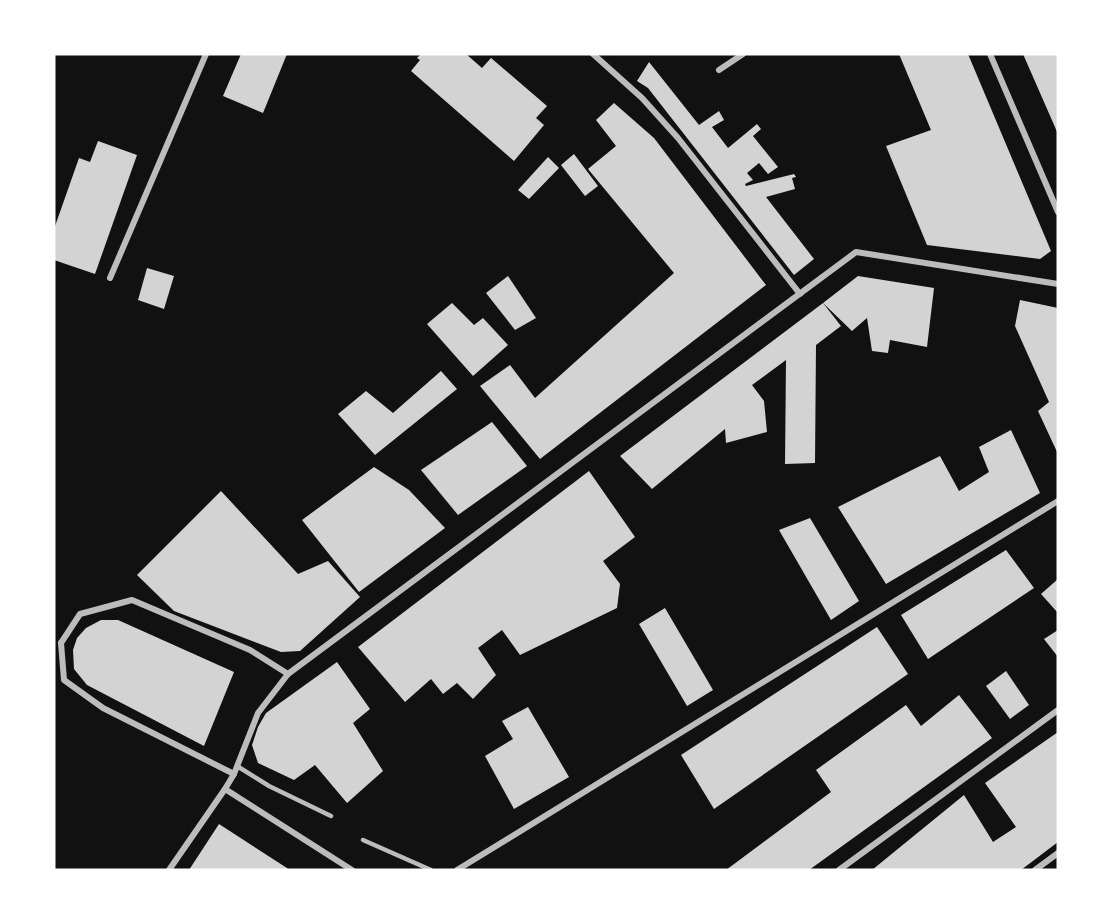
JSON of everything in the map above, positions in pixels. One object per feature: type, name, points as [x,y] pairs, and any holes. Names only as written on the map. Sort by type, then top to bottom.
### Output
[{"type":"street","points":[[110,278],[206,54]]},
{"type":"street","points":[[593,54],[642,98],[678,138],[800,294]]},
{"type":"street","points":[[719,70],[743,54]]},
{"type":"street","points":[[990,54],[1058,212]]},
{"type":"street","points":[[169,870],[225,789],[234,774],[258,713],[288,674],[856,252],[1058,284]]},
{"type":"street","points":[[458,870],[1058,501]]},
{"type":"street","points":[[234,774],[103,708],[64,680],[57,643],[80,614],[132,600],[250,650],[288,674]]},
{"type":"street","points":[[839,870],[1058,710]]},
{"type":"street","points":[[225,789],[352,870]]},
{"type":"street","points":[[1035,870],[1058,853]]},
{"type":"lane","points":[[237,766],[269,786],[331,816]]},
{"type":"lane","points":[[363,840],[431,870]]},
{"type":"building","points":[[241,54],[287,54],[263,113],[223,96]]},
{"type":"building","points":[[421,54],[466,54],[482,68],[491,58],[547,106],[536,118],[544,125],[514,161],[411,71],[420,60],[417,58]]},
{"type":"building","points":[[899,54],[968,54],[1051,251],[1040,259],[927,245],[886,146],[931,130]]},
{"type":"building","points":[[1023,54],[1058,54],[1058,134]]},
{"type":"building","points":[[649,62],[699,125],[719,111],[724,120],[712,127],[728,148],[757,124],[761,129],[753,136],[778,167],[768,174],[759,163],[747,173],[753,180],[745,184],[746,186],[794,174],[796,177],[792,178],[795,189],[766,197],[814,259],[794,275],[648,88],[637,81]]},
{"type":"building","points":[[614,103],[654,138],[766,285],[540,459],[480,386],[510,365],[535,398],[674,273],[588,169],[616,146],[596,120]]},
{"type":"building","points":[[98,141],[137,155],[95,274],[54,260],[54,229],[79,158],[90,162]]},
{"type":"building","points":[[574,154],[598,186],[585,196],[561,165]]},
{"type":"building","points":[[548,157],[559,168],[529,199],[518,190]]},
{"type":"building","points":[[147,268],[174,276],[164,309],[138,300]]},
{"type":"building","points":[[508,276],[536,318],[515,330],[486,293]]},
{"type":"building","points":[[858,276],[934,288],[927,347],[890,340],[888,353],[872,351],[867,318],[852,331],[823,303]]},
{"type":"building","points":[[1020,300],[1058,308],[1058,454],[1038,411],[1049,402],[1015,326]]},
{"type":"building","points":[[452,303],[474,325],[483,318],[508,345],[473,376],[427,324]]},
{"type":"building","points":[[823,303],[841,326],[816,345],[815,463],[785,464],[786,360],[752,385],[764,401],[767,432],[726,443],[725,429],[652,489],[620,456]]},
{"type":"building","points":[[441,371],[457,389],[375,455],[338,414],[366,391],[393,413]]},
{"type":"building","points":[[492,422],[527,466],[458,515],[421,470]]},
{"type":"building","points":[[1011,430],[1040,493],[886,584],[838,507],[940,456],[959,491],[989,472],[979,447]]},
{"type":"building","points":[[374,467],[409,490],[445,528],[359,592],[302,520]]},
{"type":"building","points":[[589,471],[635,537],[603,561],[620,584],[617,608],[520,655],[502,630],[478,648],[496,675],[473,699],[457,683],[443,694],[431,679],[405,702],[358,647]]},
{"type":"building","points":[[221,491],[298,574],[328,561],[360,597],[300,651],[281,652],[174,611],[137,575]]},
{"type":"building","points":[[810,518],[859,601],[831,620],[779,530]]},
{"type":"building","points":[[1006,550],[1034,588],[928,659],[901,615]]},
{"type":"building","points":[[1058,579],[1058,613],[1041,594]]},
{"type":"building","points":[[665,608],[713,690],[687,706],[639,624]]},
{"type":"building","points":[[101,620],[118,620],[234,672],[204,746],[87,685],[74,669],[73,650],[77,638],[86,628]]},
{"type":"building","points":[[877,627],[908,674],[714,809],[681,755]]},
{"type":"building","points":[[1058,630],[1058,657],[1044,639]]},
{"type":"building","points":[[337,662],[370,709],[353,723],[383,771],[347,803],[315,765],[294,780],[258,763],[252,745],[266,713]]},
{"type":"building","points":[[1006,671],[1029,705],[1010,719],[986,686]]},
{"type":"building","points":[[959,695],[992,738],[809,870],[726,870],[831,792],[816,770],[906,705],[921,726]]},
{"type":"building","points":[[528,707],[569,777],[514,809],[485,756],[513,739],[502,721]]},
{"type":"building","points":[[1058,732],[1058,842],[1021,870],[872,870],[964,795],[993,842],[1016,827],[985,783]]},
{"type":"building","points":[[219,824],[290,870],[189,870]]}]
